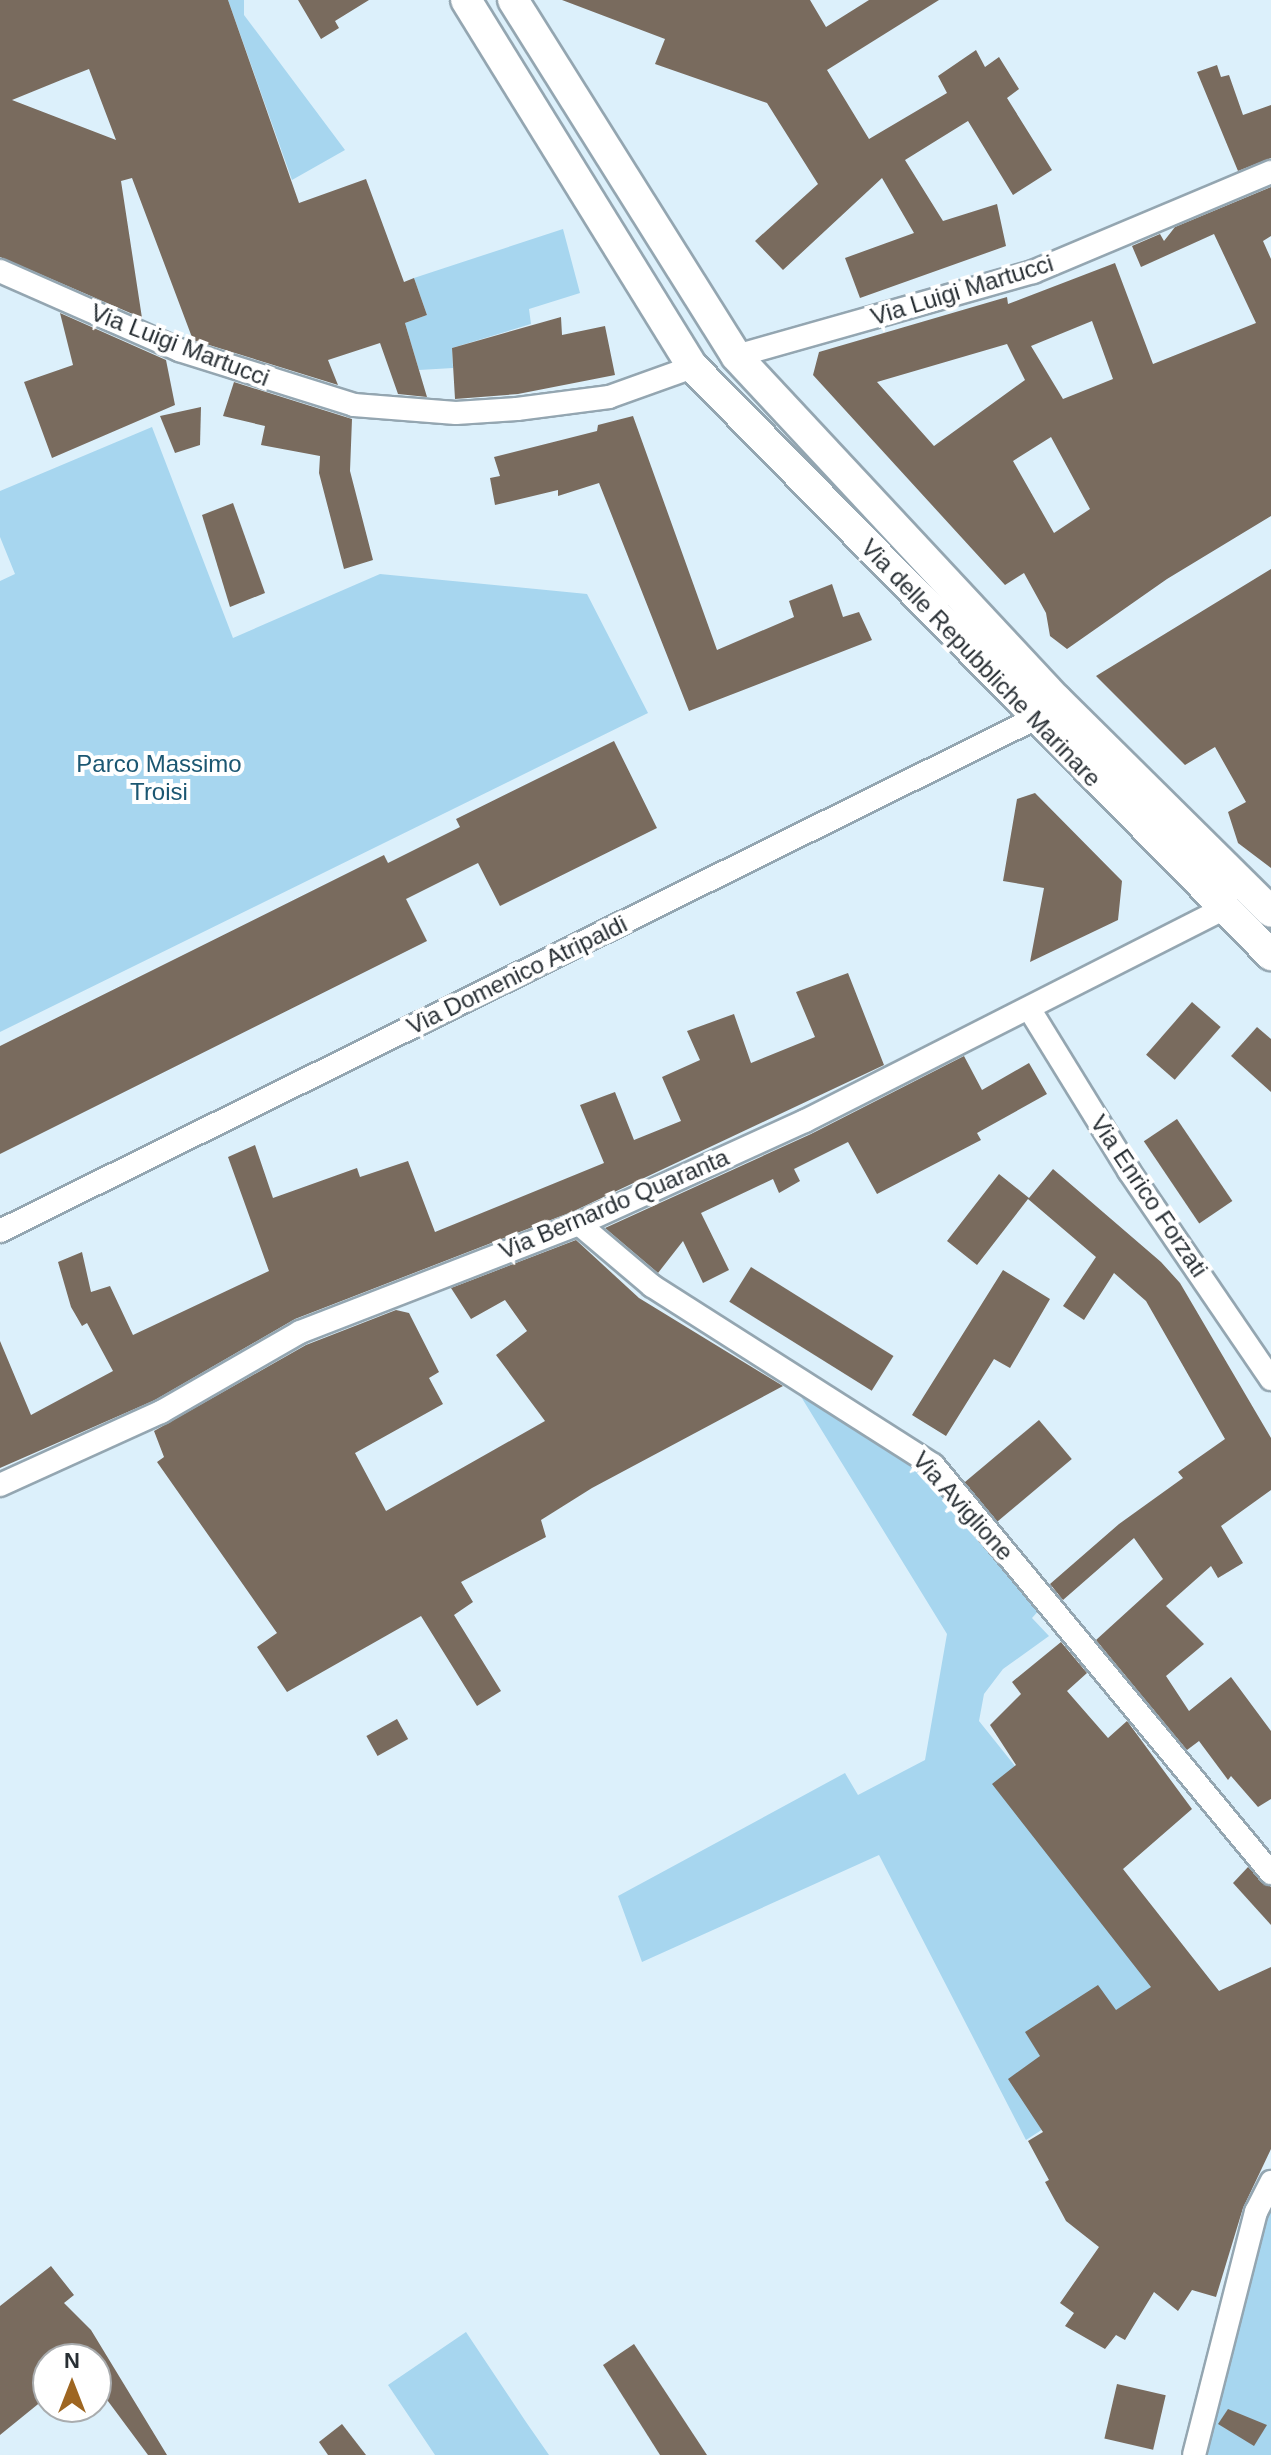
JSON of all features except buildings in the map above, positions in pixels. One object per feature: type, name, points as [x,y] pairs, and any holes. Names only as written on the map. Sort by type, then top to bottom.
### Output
[{"type":"main road","name":"Via delle Repubbliche Marinare","points":[[466,0],[693,367],[1046,709],[1265,896]]},
{"type":"main road","name":"Via delle Repubbliche Marinare","points":[[513,0],[736,356],[1223,909],[1271,955]]},
{"type":"main road","points":[[693,367],[736,356]]},
{"type":"main road","points":[[1223,909],[1265,896]]},
{"type":"street","name":"Via Luigi Martucci","points":[[736,356],[1033,272],[1271,172]]},
{"type":"street","name":"Via Luigi Martucci","points":[[0,271],[193,355],[354,405],[456,413],[517,409],[609,397],[693,367]]},
{"type":"street","name":"Via Domenico Atripaldi","points":[[0,1231],[1046,709]]},
{"type":"street","name":"Via Bernardo Quaranta","points":[[0,1485],[161,1412],[300,1332],[579,1224],[1030,1010],[1223,909]]},
{"type":"street","name":"Via Enrico Forzati","points":[[1030,1010],[1129,1171],[1271,1379]]},
{"type":"street","name":"Via Aviglione","points":[[579,1224],[664,1294],[912,1447],[933,1465],[1271,1873]]},
{"type":"street","points":[[1194,2455],[1256,2212],[1271,2182]]},
{"type":"green space","points":[[228,0],[244,0],[244,15],[345,150],[292,180]]},
{"type":"green space","points":[[563,229],[580,293],[529,309],[531,324],[452,348],[453,368],[419,370],[405,323],[427,315],[414,278]]},
{"type":"green space","name":"Parco Massimo Troisi","points":[[152,427],[233,638],[380,574],[587,594],[648,713],[0,1032],[0,581],[15,574],[0,537],[0,491]]},
{"type":"green space","points":[[792,1382],[900,1450],[935,1484],[1040,1609],[1032,1618],[1049,1636],[1003,1669],[984,1694],[979,1721],[1015,1766],[1117,1865],[1232,2007],[1026,2140],[879,1855],[642,1962],[618,1896],[845,1773],[858,1795],[925,1760],[947,1634]]},
{"type":"green space","points":[[1271,2208],[1271,2455],[1202,2455],[1265,2220]]},
{"type":"green space","points":[[466,2332],[549,2455],[435,2455],[388,2385]]}]
